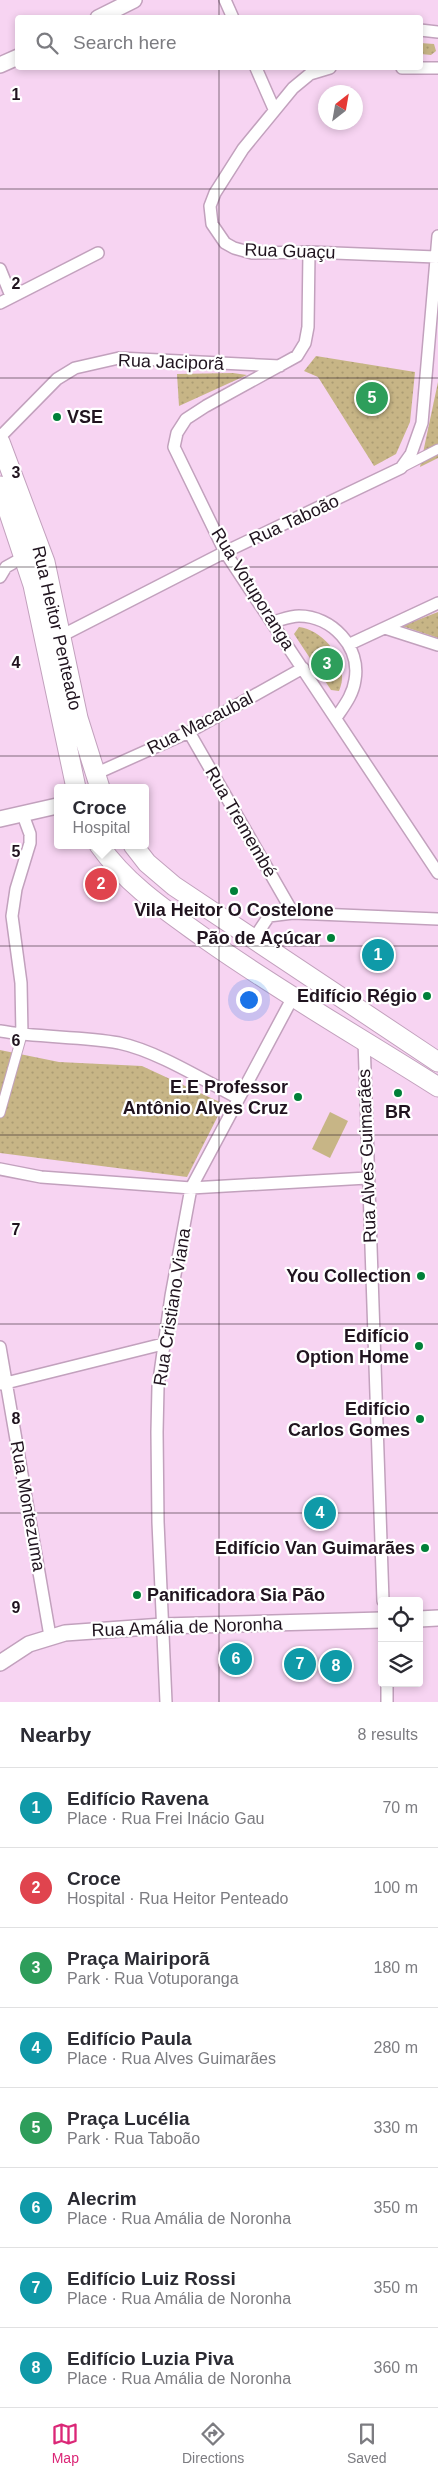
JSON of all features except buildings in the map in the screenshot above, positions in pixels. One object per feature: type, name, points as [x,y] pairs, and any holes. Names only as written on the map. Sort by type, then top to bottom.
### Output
[{"type":"main road","name":"Rua Heitor Penteado","points":[[0,442],[45,562],[78,718],[97,781]]},
{"type":"main road","name":"Rua Heitor Penteado","points":[[0,486],[33,585],[75,784]]},
{"type":"main road","points":[[102,849],[126,880],[146,897],[250,971],[438,1087]]},
{"type":"main road","points":[[136,849],[147,863],[174,886],[438,1062]]},
{"type":"street","points":[[104,15],[134,0]]},
{"type":"street","points":[[225,0],[232,15]]},
{"type":"street","points":[[423,30],[438,32]]},
{"type":"street","points":[[0,65],[15,58]]},
{"type":"street","points":[[423,68],[438,68]]},
{"type":"street","points":[[257,70],[274,109]]},
{"type":"street","name":"Rua Guaçu","points":[[323,70],[310,74],[293,88],[274,109],[222,180],[210,206],[212,224],[225,243],[234,248],[252,253],[309,252],[436,257]]},
{"type":"street","points":[[401,468],[411,454],[422,423],[434,337],[438,236]]},
{"type":"street","name":"Rua Votuporanga","points":[[309,252],[308,327],[305,343],[296,356],[186,419],[177,433],[174,447],[225,552],[438,872]]},
{"type":"street","points":[[0,302],[98,253]]},
{"type":"street","points":[[0,269],[12,296]]},
{"type":"street","name":"Rua Jaciporã","points":[[0,437],[57,379],[75,368],[119,358],[280,366]]},
{"type":"street","points":[[401,468],[438,449]]},
{"type":"street","name":"Rua Taboão","points":[[62,636],[225,552],[401,468]]},
{"type":"street","points":[[0,576],[6,567],[24,557]]},
{"type":"street","points":[[350,644],[438,603]]},
{"type":"street","points":[[273,622],[298,616],[312,617],[326,623],[350,644],[356,671],[355,682],[350,697],[336,718]]},
{"type":"street","points":[[385,628],[438,645]]},
{"type":"street","name":"Rua Macaubal","points":[[97,781],[303,668]]},
{"type":"street","name":"Rua Tremembé","points":[[189,732],[293,913]]},
{"type":"street","points":[[0,819],[54,807]]},
{"type":"street","points":[[0,1113],[22,1035],[21,983],[12,916],[16,889],[30,843],[30,834],[23,815]]},
{"type":"street","points":[[253,940],[269,916],[293,913],[438,919]]},
{"type":"street","name":"Rua Cristiano Viana","points":[[166,1702],[157,1432],[158,1387],[163,1344],[191,1188],[292,997]]},
{"type":"street","points":[[0,1031],[22,1035],[92,1039],[121,1044],[149,1053],[238,1098]]},
{"type":"street","name":"Rua Alves Guimarães","points":[[364,1040],[367,1178],[383,1597]]},
{"type":"street","points":[[0,1169],[41,1177],[191,1188],[367,1178]]},
{"type":"street","points":[[4,1384],[163,1344]]},
{"type":"street","name":"Rua Montezuma","points":[[0,1347],[4,1384],[50,1636]]},
{"type":"street","points":[[423,1619],[438,1618]]},
{"type":"street","name":"Rua Amália de Noronha","points":[[0,1663],[19,1650],[50,1636],[88,1631],[163,1626],[378,1620]]},
{"type":"street","points":[[386,1687],[387,1702]]},
{"type":"shaded area","points":[[423,43],[434,44],[436,51],[431,55],[423,54]]},
{"type":"shaded area","points":[[316,356],[415,372],[410,422],[396,454],[374,466],[318,377],[304,371]]},
{"type":"shaded area","points":[[233,373],[247,375],[179,406],[177,374]]},
{"type":"shaded area","points":[[438,382],[438,458],[420,467]]},
{"type":"shaded area","points":[[438,612],[438,638],[402,626]]},
{"type":"shaded area","points":[[299,627],[318,635],[334,650],[342,670],[342,681],[339,691],[331,690],[294,634]]},
{"type":"shaded area","points":[[0,1050],[59,1062],[142,1066],[224,1104],[187,1177],[0,1153]]},
{"type":"shaded area","points":[[330,1112],[348,1121],[330,1158],[312,1149]]},
{"type":"place","name":"Praça Lucélia","points":[[372,398]]},
{"type":"place","name":"VSE","points":[[57,417]]},
{"type":"place","name":"Praça Mairiporã","points":[[327,664]]},
{"type":"place","name":"Croce","points":[[101,884]]},
{"type":"place","name":"Vila Heitor O Costelone","points":[[234,891]]},
{"type":"place","name":"Pão de Açúcar","points":[[331,938]]},
{"type":"place","name":"Edifício Ravena","points":[[378,955]]},
{"type":"place","name":"Edifício Régio","points":[[427,996]]},
{"type":"place","name":"BR","points":[[398,1093]]},
{"type":"place","name":"E.E Professor Antônio Alves Cruz","points":[[298,1097]]},
{"type":"place","name":"You Collection","points":[[421,1276]]},
{"type":"place","name":"Edifício Option Home","points":[[419,1346]]},
{"type":"place","name":"Edifício Carlos Gomes","points":[[420,1419]]},
{"type":"place","name":"Edifício Paula","points":[[320,1513]]},
{"type":"place","name":"Edifício Van Guimarães","points":[[425,1548]]},
{"type":"place","name":"Panificadora Sia Pão","points":[[137,1595]]},
{"type":"place","name":"Alecrim","points":[[236,1659]]},
{"type":"place","name":"Edifício Luiz Rossi","points":[[300,1664]]},
{"type":"place","name":"Edifício Luzia Piva","points":[[336,1666]]}]
